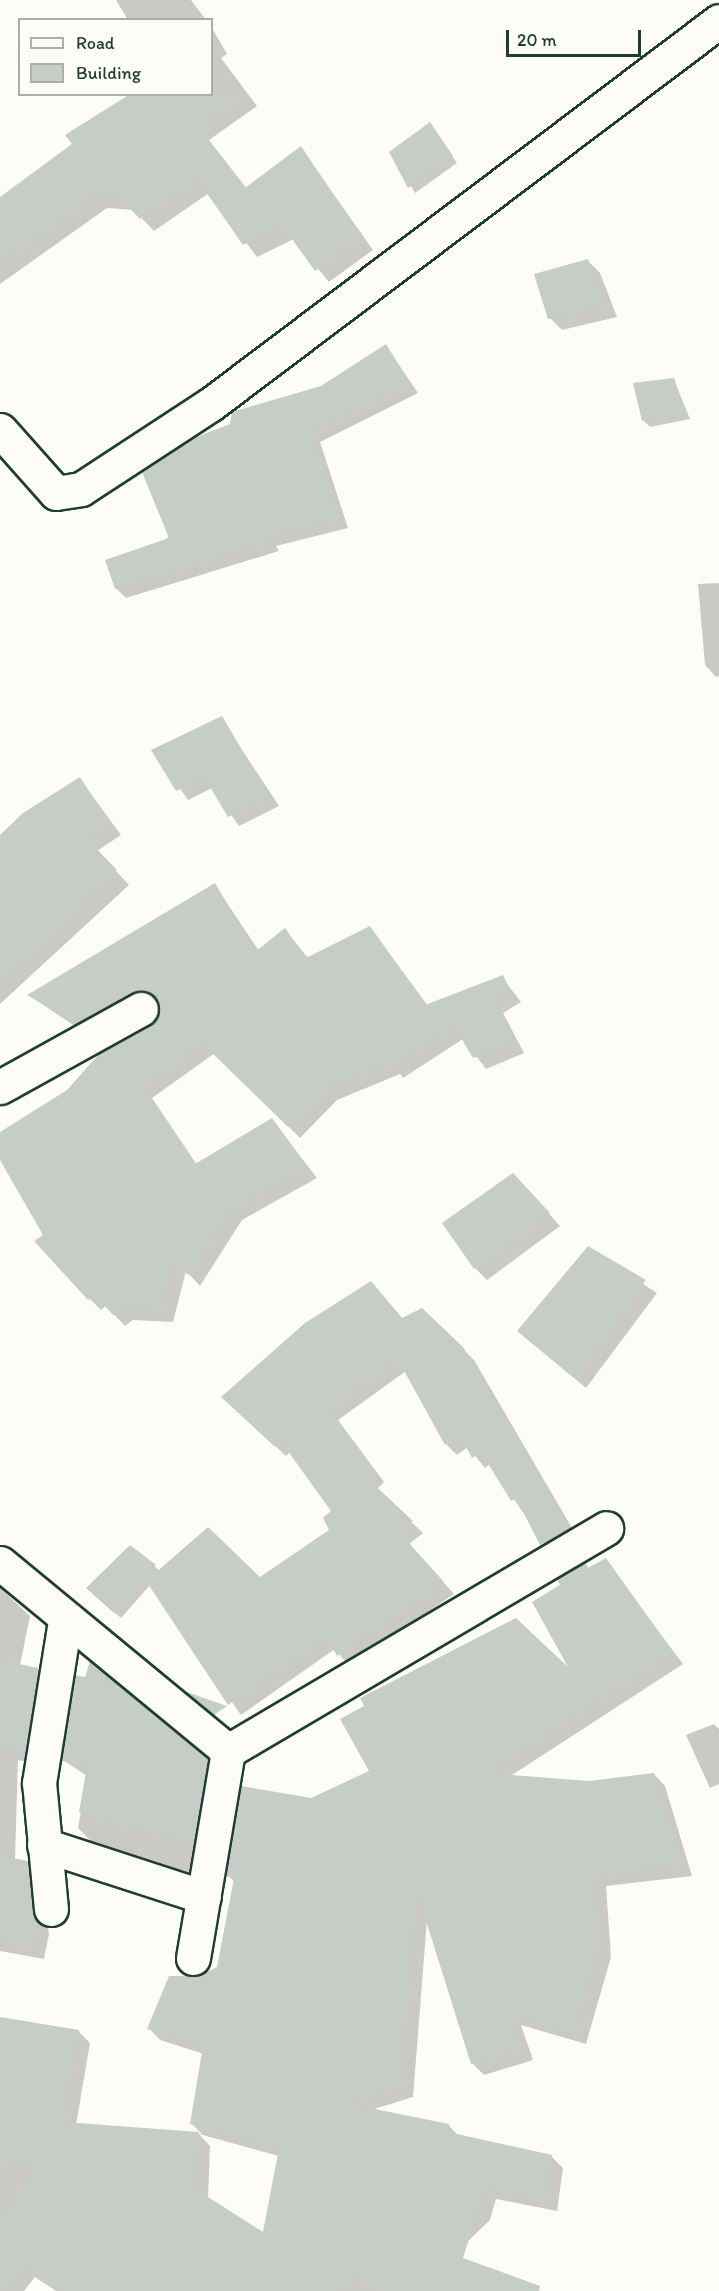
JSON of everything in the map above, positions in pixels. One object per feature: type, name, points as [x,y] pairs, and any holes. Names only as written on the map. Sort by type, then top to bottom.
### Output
[{"type":"street","points":[[0,430],[56,493],[81,489],[211,404],[719,21]]},
{"type":"street","points":[[0,1087],[141,1010]]},
{"type":"street","points":[[228,1751],[606,1528]]},
{"type":"street","points":[[0,1563],[64,1620],[172,1700],[228,1751]]},
{"type":"street","points":[[51,1909],[44,1845],[43,1738],[64,1620]]},
{"type":"street","points":[[194,1958],[228,1751]]},
{"type":"street","points":[[44,1845],[204,1897]]},
{"type":"building","points":[[242,94],[198,127],[245,188],[301,146],[361,236],[315,271],[282,225],[243,245],[197,179],[140,219],[120,198],[94,196],[0,262],[0,197],[72,144],[65,135],[127,96]]},
{"type":"building","points":[[430,122],[453,156],[408,188],[389,152]]},
{"type":"building","points":[[588,259],[606,305],[548,319],[534,274]]},
{"type":"building","points":[[386,344],[410,383],[311,432],[340,519],[268,536],[270,542],[115,589],[105,560],[169,538],[142,472],[191,439],[230,424],[232,412],[321,386]]},
{"type":"building","points":[[674,378],[685,413],[642,421],[633,383]]},
{"type":"building","points":[[222,716],[245,755],[242,757],[270,796],[228,817],[204,777],[176,791],[151,750]]},
{"type":"building","points":[[80,777],[108,821],[84,836],[117,870],[0,977],[0,835],[23,813]]},
{"type":"building","points":[[215,883],[255,952],[285,928],[306,958],[370,926],[425,1005],[503,975],[510,990],[493,1001],[514,1042],[473,1058],[454,1026],[391,1067],[388,1063],[325,1089],[288,1127],[202,1043],[142,1085],[195,1164],[272,1118],[307,1166],[231,1209],[188,1275],[174,1261],[161,1311],[121,1309],[113,1315],[95,1295],[88,1300],[34,1241],[43,1235],[0,1160],[0,1132],[67,1090],[99,1054],[151,1025],[157,1018],[158,1000],[150,993],[132,992],[75,1024],[27,995]]},
{"type":"building","points":[[513,1173],[550,1213],[474,1269],[442,1223]]},
{"type":"building","points":[[588,1246],[646,1280],[574,1378],[517,1331]]},
{"type":"building","points":[[371,1281],[402,1318],[422,1308],[463,1347],[569,1528],[540,1545],[516,1498],[511,1501],[481,1452],[472,1458],[459,1434],[445,1445],[397,1358],[328,1409],[374,1470],[366,1477],[413,1521],[399,1532],[444,1582],[337,1656],[326,1637],[228,1705],[146,1581],[208,1527],[260,1577],[329,1530],[323,1518],[331,1511],[280,1440],[274,1446],[221,1397],[305,1323]]},
{"type":"building","points":[[130,1545],[156,1565],[114,1613],[86,1588]]},
{"type":"building","points":[[606,1558],[673,1652],[485,1773],[589,1781],[654,1773],[682,1865],[595,1875],[600,1944],[575,2034],[510,2015],[522,2048],[471,2064],[417,1892],[402,2085],[345,2103],[449,2124],[448,2132],[552,2155],[545,2201],[485,2188],[463,2258],[540,2286],[539,2291],[379,2291],[356,2275],[340,2291],[60,2291],[23,2266],[0,2291],[0,2220],[36,2167],[0,2161],[0,2017],[79,2030],[64,2122],[199,2132],[197,2190],[263,2232],[279,2148],[190,2124],[203,2046],[147,2029],[169,1976],[199,1976],[217,1967],[234,1878],[226,1876],[241,1786],[311,1798],[369,1771],[340,1719],[364,1706],[360,1698],[516,1618],[568,1667],[532,1602],[560,1585],[557,1579],[585,1562],[588,1568]]},
{"type":"building","points":[[0,1660],[38,1668],[25,1752],[0,1747]]},
{"type":"building","points":[[90,1661],[208,1759],[193,1844],[79,1812],[87,1766],[62,1761],[75,1675],[85,1677]]},
{"type":"building","points":[[184,1691],[227,1706],[214,1715]]},
{"type":"building","points":[[0,1856],[28,1861],[36,1920],[31,1947],[0,1941]]}]
